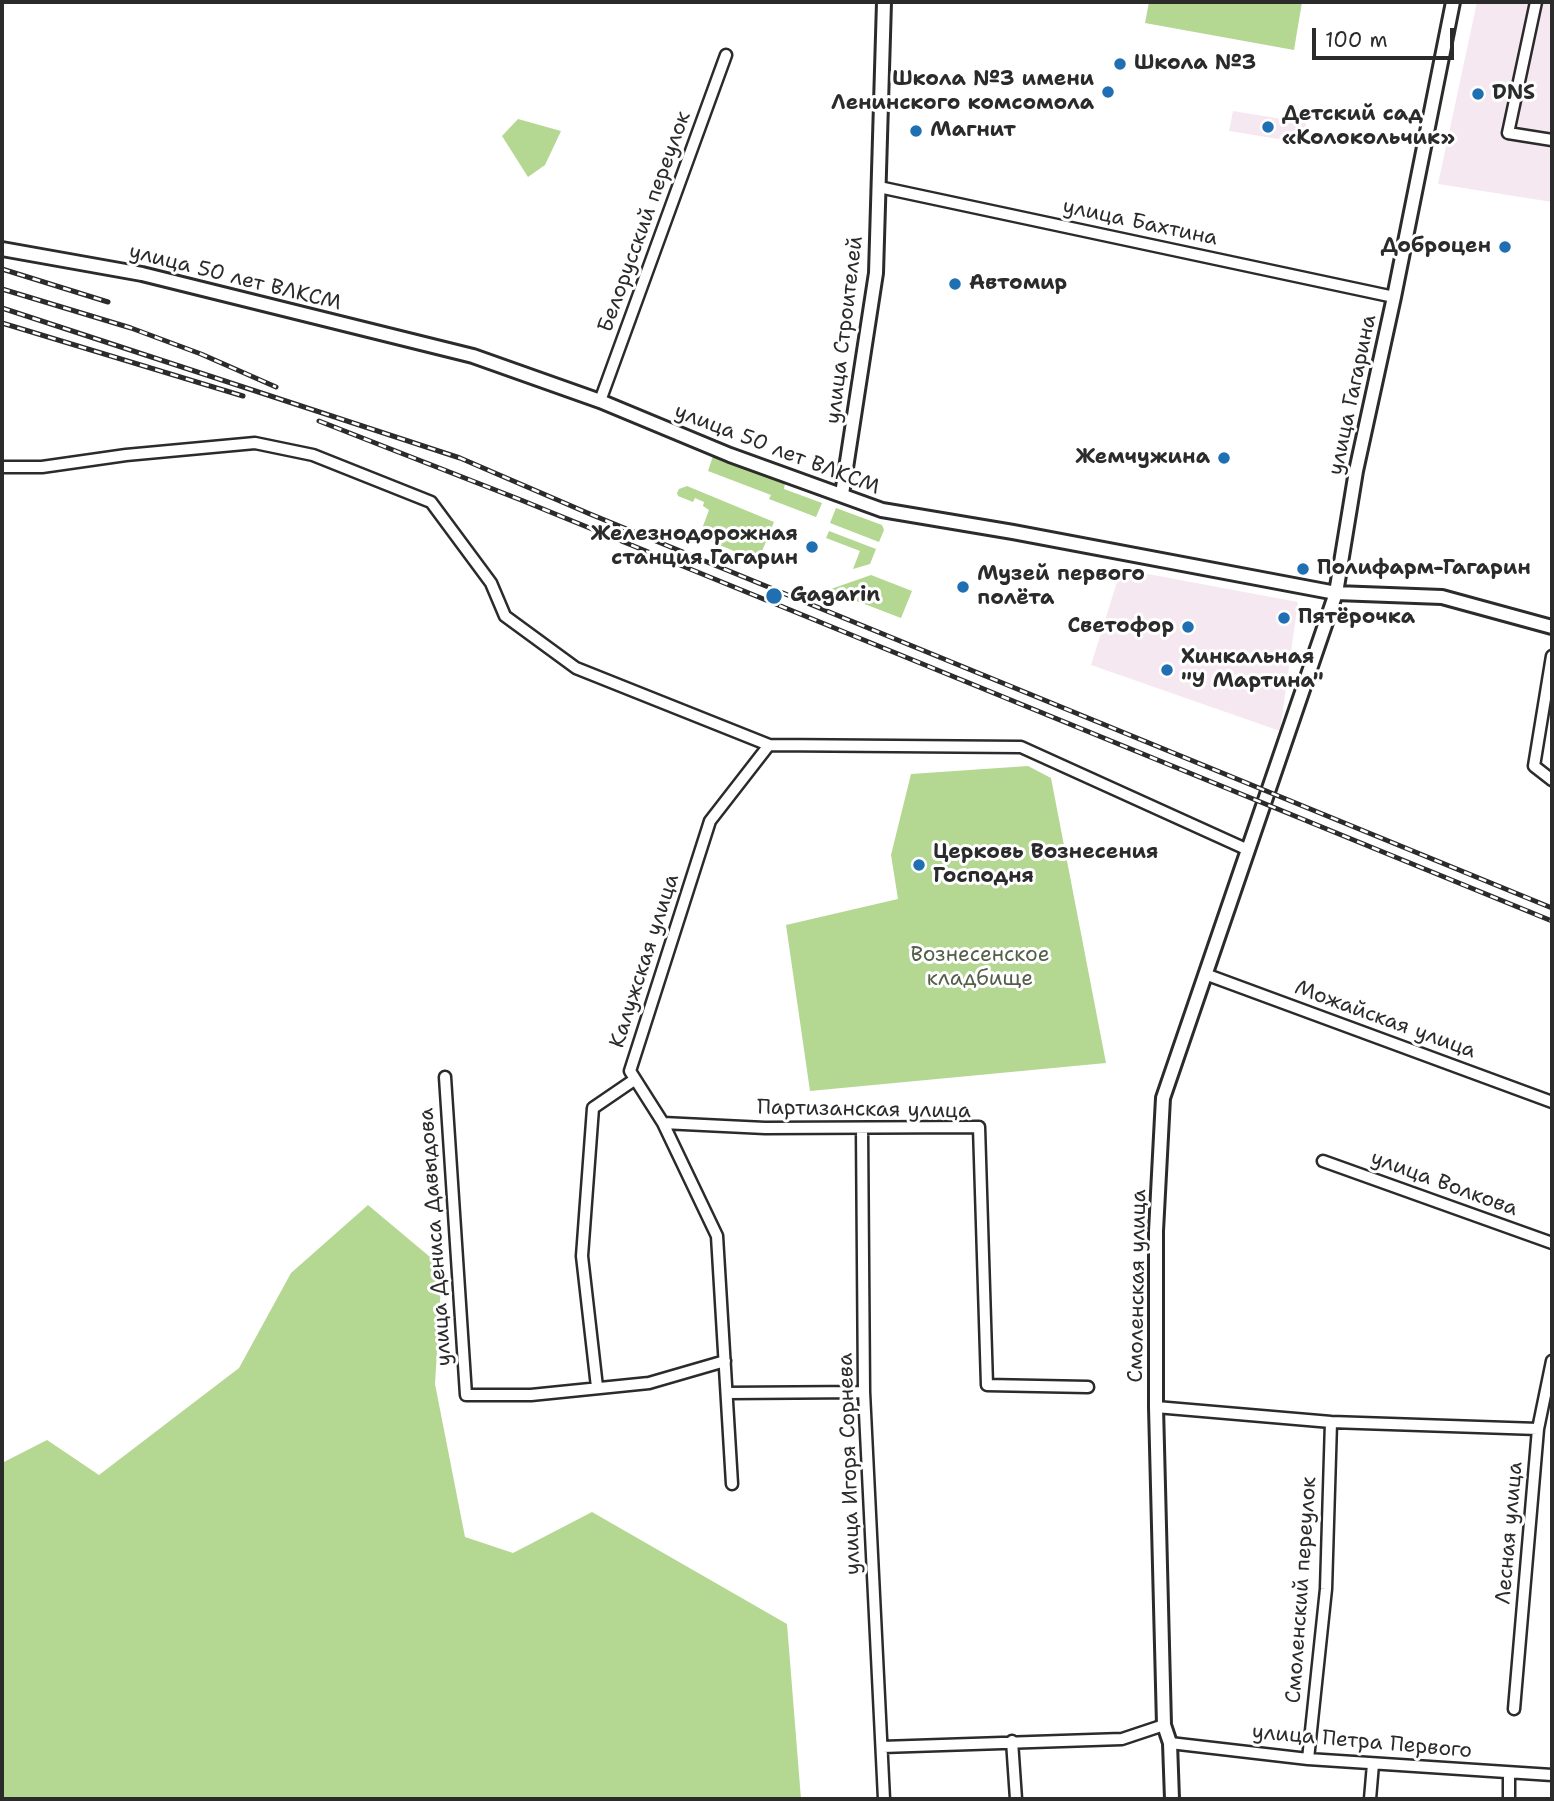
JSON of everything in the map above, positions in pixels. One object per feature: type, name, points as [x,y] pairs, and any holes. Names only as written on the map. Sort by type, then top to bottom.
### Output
[{"type":"main road","name":"улица Строителей","points":[[842,494],[876,273],[884,2]]},
{"type":"main road","name":"улица Гагарина","points":[[1267,789],[1336,593],[1356,471],[1394,297],[1452,2]]},
{"type":"main road","name":"улица 50 лет ВЛКСМ","points":[[2,248],[142,274],[473,356],[600,401],[730,455],[882,510],[1013,531],[1336,593],[1442,597],[1552,627]]},
{"type":"main road","name":"Смоленская улица","points":[[1172,1799],[1170,1743],[1164,1725],[1156,1407],[1156,1231],[1163,1098],[1267,789]]},
{"type":"street","points":[[1536,2],[1508,133],[1552,140]]},
{"type":"street","name":"Белорусский переулок","points":[[600,401],[726,55]]},
{"type":"street","name":"улица Бахтина","points":[[879,187],[1394,297]]},
{"type":"street","points":[[2,467],[42,467],[126,455],[255,443],[313,455],[431,502],[491,583],[505,616],[576,668],[769,745],[1021,747],[1247,849]]},
{"type":"street","points":[[1552,656],[1534,766],[1552,780]]},
{"type":"street","name":"Калужская улица","points":[[732,1484],[717,1236],[663,1124],[630,1071],[710,821],[769,745]]},
{"type":"street","name":"Можайская улица","points":[[1205,974],[1552,1102]]},
{"type":"street","name":"улица Дениса Давыдова","points":[[445,1077],[466,1395],[531,1395],[597,1387]]},
{"type":"street","points":[[634,1080],[593,1108],[582,1256],[597,1387],[649,1383],[725,1361]]},
{"type":"street","name":"Партизанская улица","points":[[663,1124],[765,1128],[979,1127],[987,1385],[1088,1387]]},
{"type":"street","name":"улица Игоря Сорнева","points":[[862,1128],[864,1392],[884,1799]]},
{"type":"street","name":"улица Волкова","points":[[1324,1161],[1552,1243]]},
{"type":"street","name":"Лесная улица","points":[[1514,1709],[1538,1429],[1552,1361]]},
{"type":"street","points":[[727,1393],[864,1392]]},
{"type":"street","points":[[1156,1407],[1331,1422],[1538,1429]]},
{"type":"street","name":"Смоленский переулок","points":[[1308,1759],[1326,1589],[1331,1422]]},
{"type":"street","points":[[882,1747],[1122,1739],[1164,1725]]},
{"type":"street","points":[[1012,1741],[1016,1799]]},
{"type":"street","name":"улица Петра Первого","points":[[1170,1743],[1308,1759],[1552,1775]]},
{"type":"street","points":[[1370,1799],[1373,1764]]},
{"type":"street","points":[[1509,1773],[1509,1799]]},
{"type":"shaded area","points":[[1477,2],[1552,2],[1552,202],[1438,184]]},
{"type":"shaded area","name":"Детский сад «Колокольчик»","points":[[1233,111],[1306,123],[1303,143],[1229,131]]},
{"type":"shaded area","points":[[1121,569],[1298,602],[1280,731],[1091,665]]},
{"type":"green space","points":[[1149,2],[1302,2],[1294,50],[1145,23]]},
{"type":"green space","points":[[518,119],[561,131],[545,165],[528,177],[502,136]]},
{"type":"green space","points":[[713,456],[785,483],[784,489],[822,503],[816,517],[769,499],[771,495],[708,471]]},
{"type":"green space","points":[[687,486],[774,522],[758,561],[705,539],[703,526],[709,510],[703,506],[704,502],[695,498],[693,502],[678,496],[679,489]]},
{"type":"green space","points":[[836,508],[882,525],[884,530],[879,542],[830,523]]},
{"type":"green space","points":[[829,531],[876,549],[870,564],[853,569],[860,551],[826,538]]},
{"type":"green space","points":[[871,575],[912,591],[901,618],[828,590]]},
{"type":"green space","name":"Вознесенское кладбище","points":[[1028,766],[1051,778],[1106,1063],[810,1091],[786,925],[898,899],[891,855],[911,774]]},
{"type":"green space","points":[[368,1205],[442,1267],[435,1384],[465,1537],[513,1553],[592,1512],[787,1624],[801,1799],[2,1799],[2,1463],[47,1440],[99,1475],[239,1368],[291,1273]]},
{"type":"railway","points":[[2,269],[108,302]]},
{"type":"railway","points":[[2,289],[131,328],[201,354],[276,387]]},
{"type":"railway","points":[[2,308],[460,458],[590,514],[1552,908]]},
{"type":"railway","points":[[2,323],[243,396]]},
{"type":"railway","points":[[319,421],[521,500],[1552,921]]},
{"type":"place","name":"Школа №3","points":[[1120,64]]},
{"type":"place","name":"Школа №3 имени Ленинского комсомола","points":[[1108,92]]},
{"type":"place","name":"DNS","points":[[1478,94]]},
{"type":"place","name":"Детский сад «Колокольчик»","points":[[1268,127]]},
{"type":"place","name":"Магнит","points":[[916,131]]},
{"type":"place","name":"Доброцен","points":[[1505,247]]},
{"type":"place","name":"Автомир","points":[[955,284]]},
{"type":"place","name":"Жемчужина","points":[[1224,458]]},
{"type":"place","name":"Железнодорожная станция Гагарин","points":[[812,547]]},
{"type":"place","name":"Полифарм-Гагарин","points":[[1303,569]]},
{"type":"place","name":"Музей первого полёта","points":[[963,587]]},
{"type":"place","name":"Gagarin","points":[[774,596]]},
{"type":"place","name":"Пятёрочка","points":[[1284,618]]},
{"type":"place","name":"Светофор","points":[[1188,627]]},
{"type":"place","name":"Хинкальная \"У Мартина\"","points":[[1167,670]]},
{"type":"place","name":"Церковь Вознесения Господня","points":[[919,865]]}]
